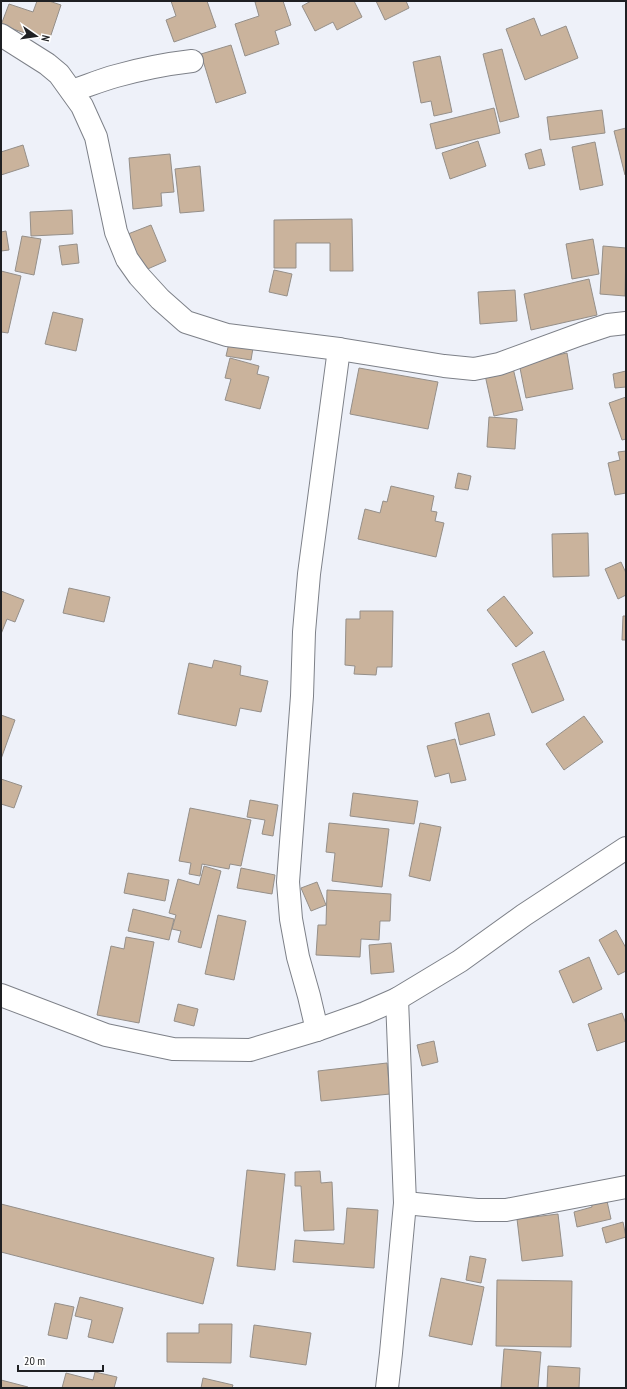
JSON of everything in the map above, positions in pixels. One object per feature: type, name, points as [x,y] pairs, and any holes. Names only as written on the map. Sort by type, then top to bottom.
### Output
[{"type":"street","points":[[1,35],[47,64],[59,74],[82,106],[96,137],[116,232],[127,259],[139,276],[160,299],[186,322],[227,335],[339,349],[444,366],[474,369],[499,364],[608,325],[626,323]]},
{"type":"street","points":[[72,91],[133,71],[192,61]]},
{"type":"street","points":[[317,1030],[298,958],[291,919],[288,882],[302,696],[304,632],[309,574],[339,349]]},
{"type":"street","points":[[1,995],[106,1035],[173,1049],[250,1050],[317,1030],[365,1013],[397,999],[460,961],[524,915],[626,848]]},
{"type":"street","points":[[387,1388],[404,1202],[397,999]]},
{"type":"street","points":[[404,1202],[477,1210],[506,1210],[626,1187]]},
{"type":"building","points":[[37,1],[49,1],[61,5],[49,41],[1,25],[9,4],[33,12]]},
{"type":"building","points":[[171,1],[207,1],[216,27],[174,42],[166,20],[176,16]]},
{"type":"building","points":[[283,1],[291,25],[275,31],[279,44],[245,56],[235,24],[259,16],[255,2]]},
{"type":"building","points":[[311,1],[354,1],[362,17],[337,30],[333,22],[315,31],[302,6]]},
{"type":"building","points":[[376,1],[406,1],[409,8],[385,20]]},
{"type":"building","points":[[534,18],[541,36],[566,26],[578,58],[525,80],[506,29]]},
{"type":"building","points":[[231,45],[246,93],[216,103],[201,54]]},
{"type":"building","points":[[502,49],[519,117],[500,122],[483,54]]},
{"type":"building","points":[[440,56],[452,112],[434,116],[431,101],[421,103],[413,62]]},
{"type":"building","points":[[494,108],[500,133],[436,149],[430,124]]},
{"type":"building","points":[[602,110],[605,133],[550,140],[547,117]]},
{"type":"building","points":[[626,128],[626,175],[625,175],[614,131]]},
{"type":"building","points":[[478,141],[486,166],[450,179],[442,153]]},
{"type":"building","points":[[595,142],[603,185],[580,190],[572,147]]},
{"type":"building","points":[[23,145],[29,166],[1,175],[1,152]]},
{"type":"building","points":[[541,149],[545,165],[529,169],[525,154]]},
{"type":"building","points":[[170,154],[174,192],[161,193],[162,206],[133,209],[129,158]]},
{"type":"building","points":[[200,166],[204,211],[180,213],[175,169]]},
{"type":"building","points":[[72,210],[73,234],[31,236],[30,212]]},
{"type":"building","points":[[352,219],[353,271],[330,271],[330,243],[296,243],[296,268],[274,268],[274,220]]},
{"type":"building","points":[[151,225],[166,261],[143,271],[128,234]]},
{"type":"building","points":[[6,231],[9,250],[1,251],[1,232]]},
{"type":"building","points":[[22,236],[41,239],[34,275],[15,271]]},
{"type":"building","points":[[593,239],[599,274],[572,279],[566,244]]},
{"type":"building","points":[[77,244],[79,263],[62,265],[59,246]]},
{"type":"building","points":[[603,246],[626,248],[625,296],[600,294]]},
{"type":"building","points":[[274,270],[292,274],[287,296],[269,292]]},
{"type":"building","points":[[1,271],[21,276],[8,333],[1,332]]},
{"type":"building","points":[[589,279],[597,315],[531,330],[524,294]]},
{"type":"building","points":[[515,290],[517,321],[480,324],[478,292]]},
{"type":"building","points":[[53,312],[83,319],[76,351],[45,344]]},
{"type":"building","points":[[229,343],[253,348],[251,360],[226,356]]},
{"type":"building","points":[[567,353],[573,389],[526,398],[519,363]]},
{"type":"building","points":[[230,358],[259,366],[257,374],[269,377],[260,409],[225,400],[231,379],[225,378]]},
{"type":"building","points":[[359,368],[438,382],[428,429],[350,414]]},
{"type":"building","points":[[513,368],[523,410],[494,416],[485,375]]},
{"type":"building","points":[[626,371],[626,387],[615,388],[613,374]]},
{"type":"building","points":[[626,397],[626,439],[622,440],[609,403]]},
{"type":"building","points":[[489,417],[517,419],[515,449],[487,447]]},
{"type":"building","points":[[626,451],[626,493],[615,495],[608,463],[620,460],[618,452]]},
{"type":"building","points":[[458,473],[471,476],[468,490],[455,488]]},
{"type":"building","points":[[391,486],[434,496],[431,511],[437,512],[435,521],[444,523],[436,557],[358,539],[365,509],[380,513],[383,501],[387,502]]},
{"type":"building","points":[[588,533],[589,576],[553,577],[552,534]]},
{"type":"building","points":[[621,562],[626,573],[626,595],[618,599],[605,569]]},
{"type":"building","points":[[69,588],[110,597],[104,622],[63,613]]},
{"type":"building","points":[[1,591],[24,600],[15,622],[7,619],[1,634]]},
{"type":"building","points":[[504,596],[533,633],[516,647],[487,610]]},
{"type":"building","points":[[360,611],[393,611],[392,667],[377,667],[376,675],[354,674],[355,666],[345,665],[346,619],[360,619]]},
{"type":"building","points":[[623,616],[626,616],[626,640],[622,640]]},
{"type":"building","points":[[544,651],[564,700],[532,713],[512,664]]},
{"type":"building","points":[[214,660],[241,666],[240,675],[268,681],[261,712],[240,708],[236,726],[178,714],[189,663],[212,668]]},
{"type":"building","points":[[489,713],[495,735],[460,745],[455,723]]},
{"type":"building","points":[[1,715],[15,720],[1,759]]},
{"type":"building","points":[[584,716],[603,742],[564,770],[546,744]]},
{"type":"building","points":[[455,739],[466,780],[451,783],[449,773],[435,777],[427,746]]},
{"type":"building","points":[[1,779],[22,786],[14,808],[1,804]]},
{"type":"building","points":[[353,793],[418,801],[414,824],[350,816]]},
{"type":"building","points":[[250,800],[278,805],[273,836],[262,834],[265,820],[247,817]]},
{"type":"building","points":[[190,808],[251,820],[241,866],[230,864],[229,869],[202,864],[200,876],[189,874],[191,863],[179,861]]},
{"type":"building","points":[[329,823],[389,829],[382,887],[332,881],[335,853],[326,852]]},
{"type":"building","points":[[420,823],[441,827],[430,881],[409,876]]},
{"type":"building","points":[[204,866],[221,871],[201,948],[178,942],[181,931],[172,929],[176,915],[169,913],[178,879],[199,885]]},
{"type":"building","points":[[241,868],[275,875],[272,894],[237,888]]},
{"type":"building","points":[[128,873],[169,880],[165,901],[124,893]]},
{"type":"building","points":[[317,882],[326,905],[311,911],[301,888]]},
{"type":"building","points":[[327,890],[391,894],[390,921],[380,921],[379,940],[361,939],[360,957],[316,955],[318,925],[326,925]]},
{"type":"building","points":[[133,909],[174,919],[169,940],[128,931]]},
{"type":"building","points":[[218,915],[246,921],[234,980],[205,974]]},
{"type":"building","points":[[616,930],[626,948],[626,971],[618,975],[599,940]]},
{"type":"building","points":[[126,937],[154,942],[139,1023],[97,1015],[111,946],[124,949]]},
{"type":"building","points":[[391,943],[394,972],[371,974],[369,945]]},
{"type":"building","points":[[589,957],[602,989],[573,1003],[559,971]]},
{"type":"building","points":[[178,1004],[198,1009],[194,1026],[174,1021]]},
{"type":"building","points":[[622,1013],[626,1024],[626,1041],[597,1051],[588,1024]]},
{"type":"building","points":[[434,1041],[438,1062],[422,1066],[417,1045]]},
{"type":"building","points":[[387,1063],[390,1094],[321,1101],[318,1071]]},
{"type":"building","points":[[247,1170],[285,1174],[275,1270],[237,1266]]},
{"type":"building","points":[[320,1171],[321,1183],[332,1182],[334,1230],[304,1231],[301,1186],[295,1186],[295,1172]]},
{"type":"building","points":[[605,1192],[611,1219],[577,1227],[574,1212],[592,1207],[590,1196]]},
{"type":"building","points":[[1,1204],[214,1258],[203,1304],[1,1252]]},
{"type":"building","points":[[347,1208],[378,1210],[374,1268],[293,1262],[295,1240],[344,1244]]},
{"type":"building","points":[[558,1214],[563,1256],[522,1261],[517,1219]]},
{"type":"building","points":[[623,1222],[626,1237],[606,1243],[602,1228]]},
{"type":"building","points":[[470,1256],[486,1259],[481,1283],[466,1280]]},
{"type":"building","points":[[441,1278],[484,1287],[472,1345],[429,1336]]},
{"type":"building","points":[[497,1280],[572,1281],[571,1347],[496,1346]]},
{"type":"building","points":[[80,1297],[123,1308],[113,1343],[88,1337],[92,1320],[75,1316]]},
{"type":"building","points":[[55,1303],[74,1307],[67,1339],[48,1335]]},
{"type":"building","points":[[199,1324],[232,1324],[231,1363],[167,1362],[167,1333],[199,1333]]},
{"type":"building","points":[[254,1325],[311,1333],[306,1365],[250,1357]]},
{"type":"building","points":[[504,1349],[541,1352],[538,1388],[501,1388]]},
{"type":"building","points":[[548,1366],[580,1368],[579,1388],[547,1388]]},
{"type":"building","points":[[95,1372],[117,1377],[114,1388],[62,1388],[66,1373],[93,1380]]},
{"type":"building","points":[[203,1378],[233,1385],[232,1388],[201,1388]]},
{"type":"building","points":[[1,1380],[28,1387],[28,1388],[1,1388]]}]
